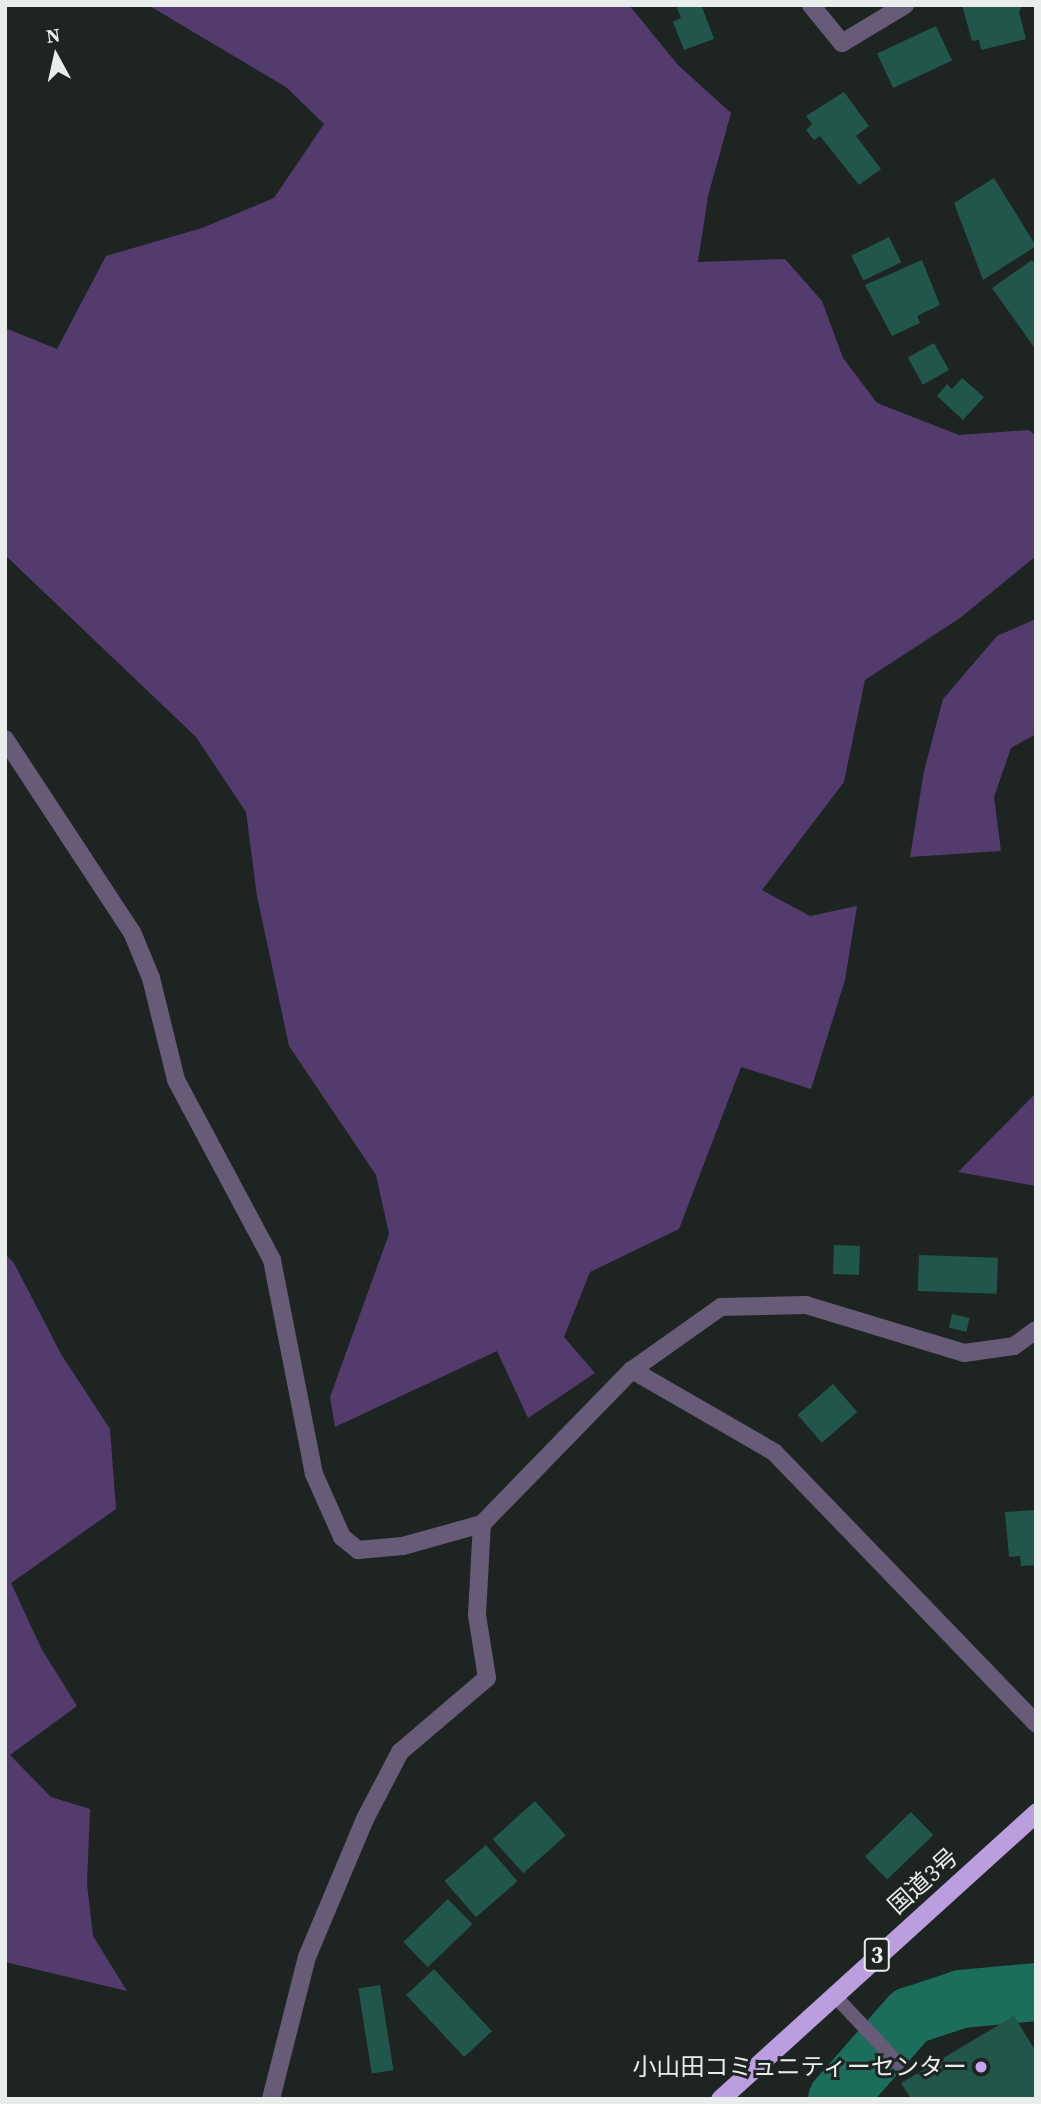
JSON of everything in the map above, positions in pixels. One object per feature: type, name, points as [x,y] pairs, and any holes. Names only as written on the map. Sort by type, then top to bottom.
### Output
[{"type":"highway","name":"国道3号","points":[[720,2099],[1036,1812]]},
{"type":"street","points":[[811,5],[842,43],[905,5]]},
{"type":"street","points":[[5,739],[132,932],[151,978],[176,1080],[272,1260],[314,1474],[342,1537],[358,1550],[376,1551],[482,1524],[632,1370],[721,1307],[806,1305],[964,1353],[1014,1346],[1036,1330]]},
{"type":"street","points":[[632,1370],[774,1451],[1036,1723]]},
{"type":"street","points":[[271,2099],[307,1957],[365,1819],[400,1752],[487,1678],[477,1615],[482,1524]]},
{"type":"lane","points":[[833,1994],[898,2063]]},
{"type":"shaded area","points":[[148,5],[629,5],[678,65],[731,113],[708,196],[698,262],[785,259],[822,301],[843,358],[877,403],[959,435],[1029,430],[1036,436],[1036,556],[960,618],[865,680],[844,782],[762,890],[810,916],[857,906],[845,980],[811,1089],[741,1067],[679,1229],[590,1272],[564,1337],[595,1373],[528,1418],[497,1351],[335,1427],[330,1397],[389,1234],[376,1175],[289,1046],[257,896],[246,812],[196,737],[5,555],[5,328],[57,349],[106,256],[202,228],[274,198],[324,124],[286,87]]},
{"type":"shaded area","points":[[1036,619],[1036,734],[1011,748],[994,797],[1001,851],[910,857],[924,771],[943,699],[997,636]]},
{"type":"shaded area","points":[[1036,1093],[1036,1186],[958,1172]]},
{"type":"shaded area","points":[[5,1254],[14,1263],[61,1354],[110,1429],[116,1509],[11,1583],[41,1648],[77,1706],[10,1755],[51,1797],[90,1809],[87,1884],[93,1936],[127,1991],[5,1962]]},
{"type":"building","points":[[676,5],[707,5],[702,7],[714,39],[684,50],[673,22],[681,18]]},
{"type":"building","points":[[962,5],[1022,5],[1019,12],[1026,39],[981,50],[979,40],[972,41]]},
{"type":"building","points":[[936,26],[952,60],[893,88],[877,53]]},
{"type":"building","points":[[844,92],[869,126],[856,136],[881,169],[859,185],[820,136],[814,140],[806,130],[812,124],[806,116]]},
{"type":"building","points":[[994,178],[1036,246],[983,280],[954,203]]},
{"type":"building","points":[[889,237],[901,262],[864,281],[851,255]]},
{"type":"building","points":[[922,260],[940,305],[917,316],[920,323],[892,336],[865,285]]},
{"type":"building","points":[[1032,260],[1036,266],[1036,350],[992,288]]},
{"type":"building","points":[[934,343],[949,370],[923,385],[908,358]]},
{"type":"building","points":[[962,378],[984,397],[963,420],[937,396],[947,384],[952,389]]},
{"type":"building","points":[[834,1245],[860,1246],[859,1275],[833,1274]]},
{"type":"building","points":[[919,1255],[998,1258],[997,1294],[918,1291]]},
{"type":"building","points":[[952,1314],[970,1318],[966,1332],[949,1328]]},
{"type":"building","points":[[833,1384],[857,1412],[822,1443],[798,1415]]},
{"type":"building","points":[[1036,1510],[1036,1565],[1021,1566],[1020,1556],[1009,1557],[1005,1512]]},
{"type":"building","points":[[535,1801],[566,1835],[523,1873],[493,1839]]},
{"type":"building","points":[[911,1812],[933,1835],[887,1879],[865,1856]]},
{"type":"building","points":[[486,1845],[517,1881],[476,1917],[444,1881]]},
{"type":"building","points":[[448,1899],[472,1924],[428,1967],[403,1942]]},
{"type":"building","points":[[434,1969],[492,2031],[464,2057],[406,1995]]},
{"type":"building","points":[[380,1985],[393,2070],[372,2073],[358,1988]]},
{"type":"building","name":"小山田コミュニティーセンター","points":[[1014,2016],[1036,2052],[1036,2099],[911,2099],[901,2083]]},
{"type":"waterway","points":[[837,2099],[910,2016],[961,1999],[1036,1992]]},
{"type":"place","name":"小山田コミュニティーセンター","points":[[981,2067]]}]
